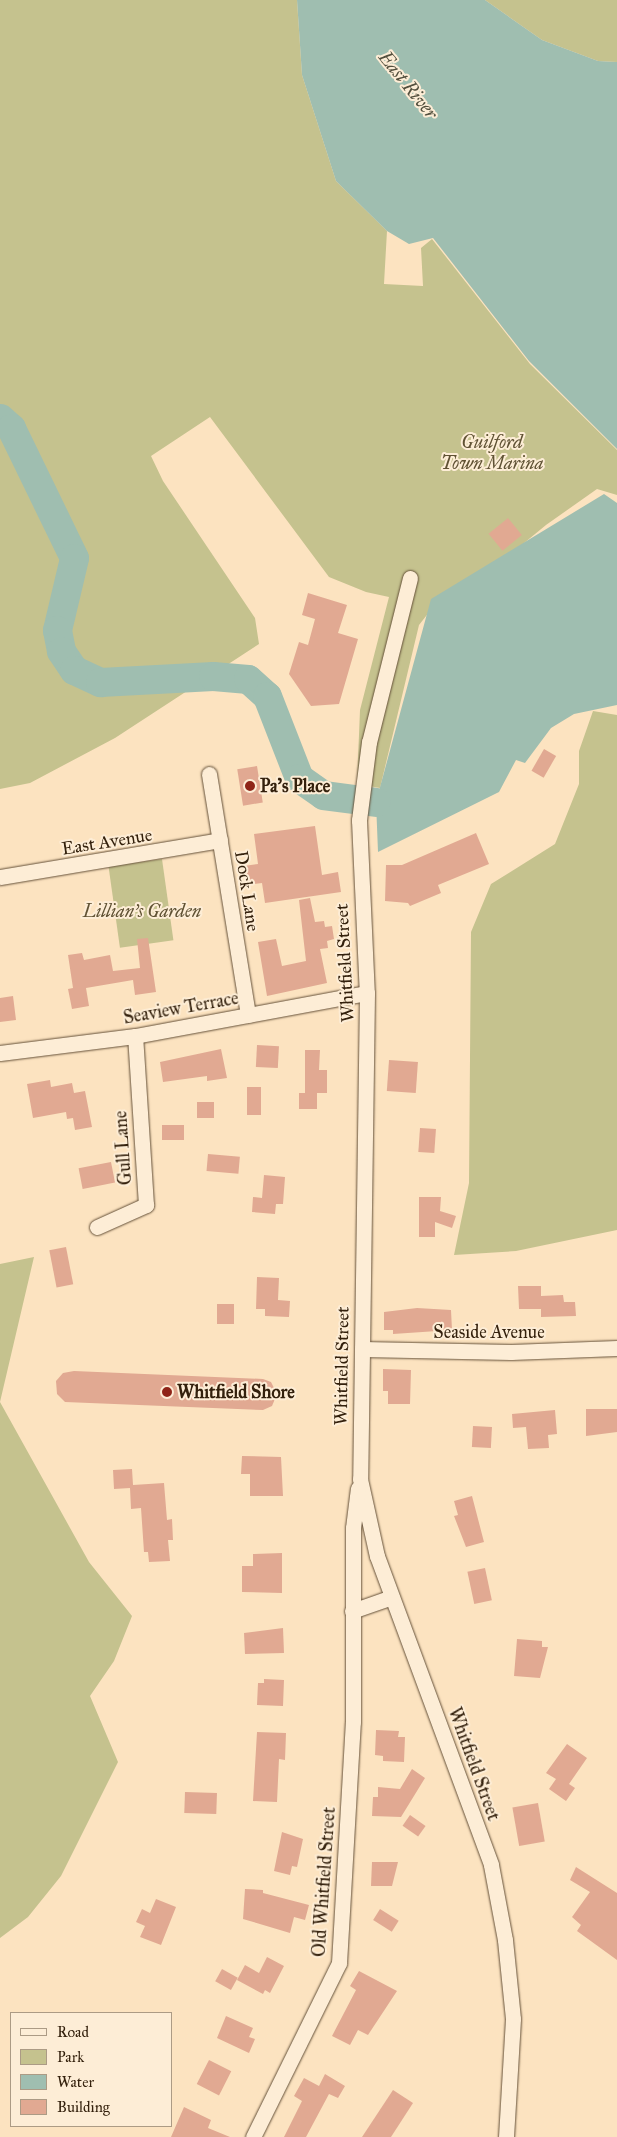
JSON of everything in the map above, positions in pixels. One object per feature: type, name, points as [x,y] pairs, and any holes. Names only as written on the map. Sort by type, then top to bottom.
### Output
[{"type":"street","name":"Whitfield Street","points":[[410,578],[381,689],[362,784],[358,820],[367,993],[360,1479],[377,1556],[451,1751],[490,1865],[498,1902],[514,2019],[506,2137]]},
{"type":"street","name":"Dock Lane","points":[[208,774],[248,1015]]},
{"type":"street","name":"East Avenue","points":[[0,877],[220,840]]},
{"type":"street","name":"Seaview Terrace","points":[[0,1053],[135,1036],[367,993]]},
{"type":"street","name":"Gull Lane","points":[[96,1226],[146,1204],[135,1036]]},
{"type":"street","name":"Seaside Avenue","points":[[362,1349],[510,1352],[617,1348]]},
{"type":"street","name":"Old Whitfield Street","points":[[253,2137],[339,1963],[353,1722],[353,1528],[360,1479]]},
{"type":"street","points":[[352,1611],[392,1597]]},
{"type":"green space","name":"Guilford Town Marina","points":[[0,0],[297,0],[302,75],[336,181],[387,231],[384,284],[423,286],[421,248],[432,239],[530,364],[617,450],[617,495],[597,489],[546,525],[466,591],[430,611],[419,625],[380,788],[357,784],[360,710],[389,597],[366,592],[329,577],[210,417],[151,456],[163,481],[255,618],[259,644],[115,738],[30,783],[0,789]]},
{"type":"green space","points":[[485,0],[617,0],[617,62],[598,61],[542,40]]},
{"type":"green space","points":[[593,711],[617,715],[617,1230],[516,1251],[454,1255],[469,1183],[471,932],[491,884],[555,844],[579,784],[579,751]]},
{"type":"green space","name":"Lillian's Garden","points":[[162,859],[173,940],[120,948],[109,867]]},
{"type":"green space","points":[[34,1257],[0,1402],[0,1264]]},
{"type":"green space","points":[[0,1402],[89,1562],[132,1616],[114,1661],[90,1696],[118,1762],[61,1876],[28,1917],[0,1938]]},
{"type":"water","name":"East River","points":[[297,0],[485,0],[542,40],[598,61],[617,62],[617,449],[529,361],[433,238],[409,244],[387,231],[336,181],[302,75]]},
{"type":"water","points":[[604,494],[617,503],[617,705],[574,714],[551,728],[525,763],[516,760],[499,792],[378,852],[376,802],[431,599]]},
{"type":"building","points":[[508,518],[522,535],[502,551],[489,534]]},
{"type":"building","points":[[308,593],[347,605],[338,633],[358,639],[339,704],[311,706],[289,674],[299,642],[308,645],[315,619],[302,615]]},
{"type":"building","points":[[544,749],[556,756],[544,778],[532,771]]},
{"type":"building","name":"Pa's Place","points":[[257,766],[263,803],[243,806],[237,769]]},
{"type":"building","points":[[315,826],[322,875],[338,872],[341,892],[265,903],[262,883],[247,885],[244,866],[258,864],[254,834]]},
{"type":"building","points":[[476,833],[489,864],[438,885],[441,893],[410,906],[408,903],[385,901],[386,865],[402,865]]},
{"type":"building","points":[[310,898],[315,922],[324,921],[325,927],[332,926],[334,939],[327,941],[328,948],[320,949],[327,983],[267,996],[258,942],[276,939],[282,966],[306,961],[299,900]]},
{"type":"building","points":[[148,938],[156,992],[135,995],[133,980],[86,988],[89,1006],[72,1009],[68,989],[73,988],[68,955],[82,953],[84,960],[110,955],[113,971],[140,968],[137,939]]},
{"type":"building","points":[[13,996],[16,1020],[0,1022],[0,998]]},
{"type":"building","points":[[257,1045],[279,1046],[278,1068],[256,1067]]},
{"type":"building","points":[[221,1049],[227,1078],[207,1081],[207,1076],[163,1082],[160,1062]]},
{"type":"building","points":[[305,1050],[320,1050],[319,1070],[327,1070],[327,1093],[317,1093],[317,1109],[299,1109],[299,1093],[305,1093]]},
{"type":"building","points":[[389,1060],[418,1062],[416,1093],[387,1091]]},
{"type":"building","points":[[50,1080],[51,1087],[72,1083],[74,1093],[85,1091],[92,1127],[75,1130],[73,1118],[67,1119],[66,1112],[33,1118],[27,1084]]},
{"type":"building","points":[[247,1087],[261,1087],[261,1115],[247,1115]]},
{"type":"building","points":[[197,1102],[214,1102],[214,1118],[197,1118]]},
{"type":"building","points":[[162,1125],[184,1125],[184,1140],[162,1140]]},
{"type":"building","points":[[420,1128],[436,1129],[434,1153],[418,1152]]},
{"type":"building","points":[[208,1154],[240,1157],[238,1174],[207,1171]]},
{"type":"building","points":[[111,1162],[115,1183],[83,1189],[79,1168]]},
{"type":"building","points":[[264,1175],[285,1177],[283,1204],[276,1204],[275,1214],[252,1212],[253,1197],[262,1198]]},
{"type":"building","points":[[419,1197],[441,1197],[440,1211],[456,1216],[452,1228],[435,1222],[435,1237],[419,1237]]},
{"type":"building","points":[[66,1247],[73,1284],[57,1288],[49,1250]]},
{"type":"building","points":[[257,1277],[279,1278],[278,1300],[290,1301],[289,1317],[265,1316],[265,1309],[256,1309]]},
{"type":"building","points":[[518,1286],[541,1286],[541,1296],[563,1295],[564,1302],[575,1302],[576,1316],[541,1317],[541,1309],[519,1309]]},
{"type":"building","points":[[217,1304],[234,1304],[234,1324],[217,1324]]},
{"type":"building","points":[[417,1308],[451,1310],[452,1330],[393,1334],[393,1330],[384,1330],[384,1312]]},
{"type":"building","points":[[383,1369],[411,1370],[410,1404],[388,1404],[388,1391],[383,1391]]},
{"type":"building","name":"Whitfield Shore","points":[[74,1371],[263,1379],[271,1382],[277,1394],[272,1406],[263,1410],[65,1402],[57,1394],[56,1381],[63,1373]]},
{"type":"building","points":[[586,1409],[617,1409],[617,1432],[586,1436]]},
{"type":"building","points":[[555,1410],[557,1434],[548,1435],[549,1448],[528,1449],[526,1427],[513,1428],[512,1414]]},
{"type":"building","points":[[473,1426],[492,1427],[491,1448],[472,1447]]},
{"type":"building","points":[[242,1456],[281,1457],[283,1496],[250,1496],[250,1474],[241,1474]]},
{"type":"building","points":[[132,1469],[133,1485],[164,1483],[167,1520],[172,1519],[173,1540],[168,1540],[170,1561],[149,1562],[148,1552],[144,1552],[141,1508],[131,1509],[130,1488],[114,1489],[113,1470]]},
{"type":"building","points":[[472,1496],[484,1542],[466,1547],[454,1516],[458,1515],[454,1501]]},
{"type":"building","points":[[282,1553],[282,1593],[242,1592],[242,1566],[253,1566],[253,1554]]},
{"type":"building","points":[[485,1568],[492,1600],[474,1604],[467,1572]]},
{"type":"building","points":[[283,1628],[284,1653],[245,1654],[244,1633]]},
{"type":"building","points":[[517,1639],[542,1641],[542,1647],[548,1647],[540,1678],[514,1676]]},
{"type":"building","points":[[264,1679],[284,1680],[283,1706],[257,1705],[258,1683],[264,1683]]},
{"type":"building","points":[[376,1730],[399,1731],[398,1737],[405,1737],[404,1762],[383,1761],[383,1756],[375,1755]]},
{"type":"building","points":[[257,1732],[286,1733],[285,1760],[279,1759],[277,1802],[253,1801]]},
{"type":"building","points":[[567,1744],[587,1758],[569,1784],[575,1788],[566,1801],[549,1789],[556,1779],[546,1773]]},
{"type":"building","points":[[412,1769],[425,1778],[401,1817],[372,1816],[373,1797],[378,1797],[378,1787],[400,1789]]},
{"type":"building","points":[[185,1792],[217,1793],[216,1814],[184,1813]]},
{"type":"building","points":[[538,1803],[545,1841],[519,1846],[512,1808]]},
{"type":"building","points":[[410,1815],[426,1826],[418,1837],[403,1826]]},
{"type":"building","points":[[282,1832],[303,1839],[297,1867],[292,1866],[290,1875],[274,1871]]},
{"type":"building","points":[[372,1862],[398,1862],[392,1886],[371,1886]]},
{"type":"building","points":[[576,1867],[617,1893],[617,1960],[577,1931],[581,1925],[572,1917],[590,1892],[570,1880]]},
{"type":"building","points":[[245,1889],[263,1890],[263,1893],[309,1905],[305,1920],[294,1917],[290,1933],[243,1919]]},
{"type":"building","points":[[156,1899],[176,1907],[161,1945],[140,1937],[145,1926],[136,1922],[142,1909],[150,1913]]},
{"type":"building","points":[[380,1909],[399,1921],[392,1932],[373,1920]]},
{"type":"building","points":[[267,1957],[284,1966],[270,1993],[265,1990],[263,1994],[237,1980],[245,1965],[259,1973]]},
{"type":"building","points":[[222,1969],[238,1978],[231,1990],[215,1981]]},
{"type":"building","points":[[359,1971],[397,1991],[368,2035],[358,2030],[350,2045],[332,2036],[356,1990],[350,1986]]},
{"type":"building","points":[[226,2016],[253,2028],[249,2037],[255,2039],[249,2053],[217,2038]]},
{"type":"building","points":[[209,2060],[231,2071],[219,2095],[197,2084]]},
{"type":"building","points":[[325,2074],[345,2086],[338,2098],[329,2094],[306,2137],[284,2137],[302,2101],[294,2096],[304,2078],[319,2086]]},
{"type":"building","points":[[393,2090],[413,2103],[391,2137],[362,2137]]},
{"type":"building","points":[[184,2107],[211,2120],[208,2128],[230,2137],[171,2137]]},
{"type":"waterway","points":[[0,418],[11,428],[74,558],[57,630],[61,651],[74,670],[100,682],[213,676],[248,679],[267,696],[299,778],[323,795],[376,802]]},
{"type":"place","name":"Pa's Place","points":[[250,786]]},
{"type":"place","name":"Whitfield Shore","points":[[167,1392]]}]
